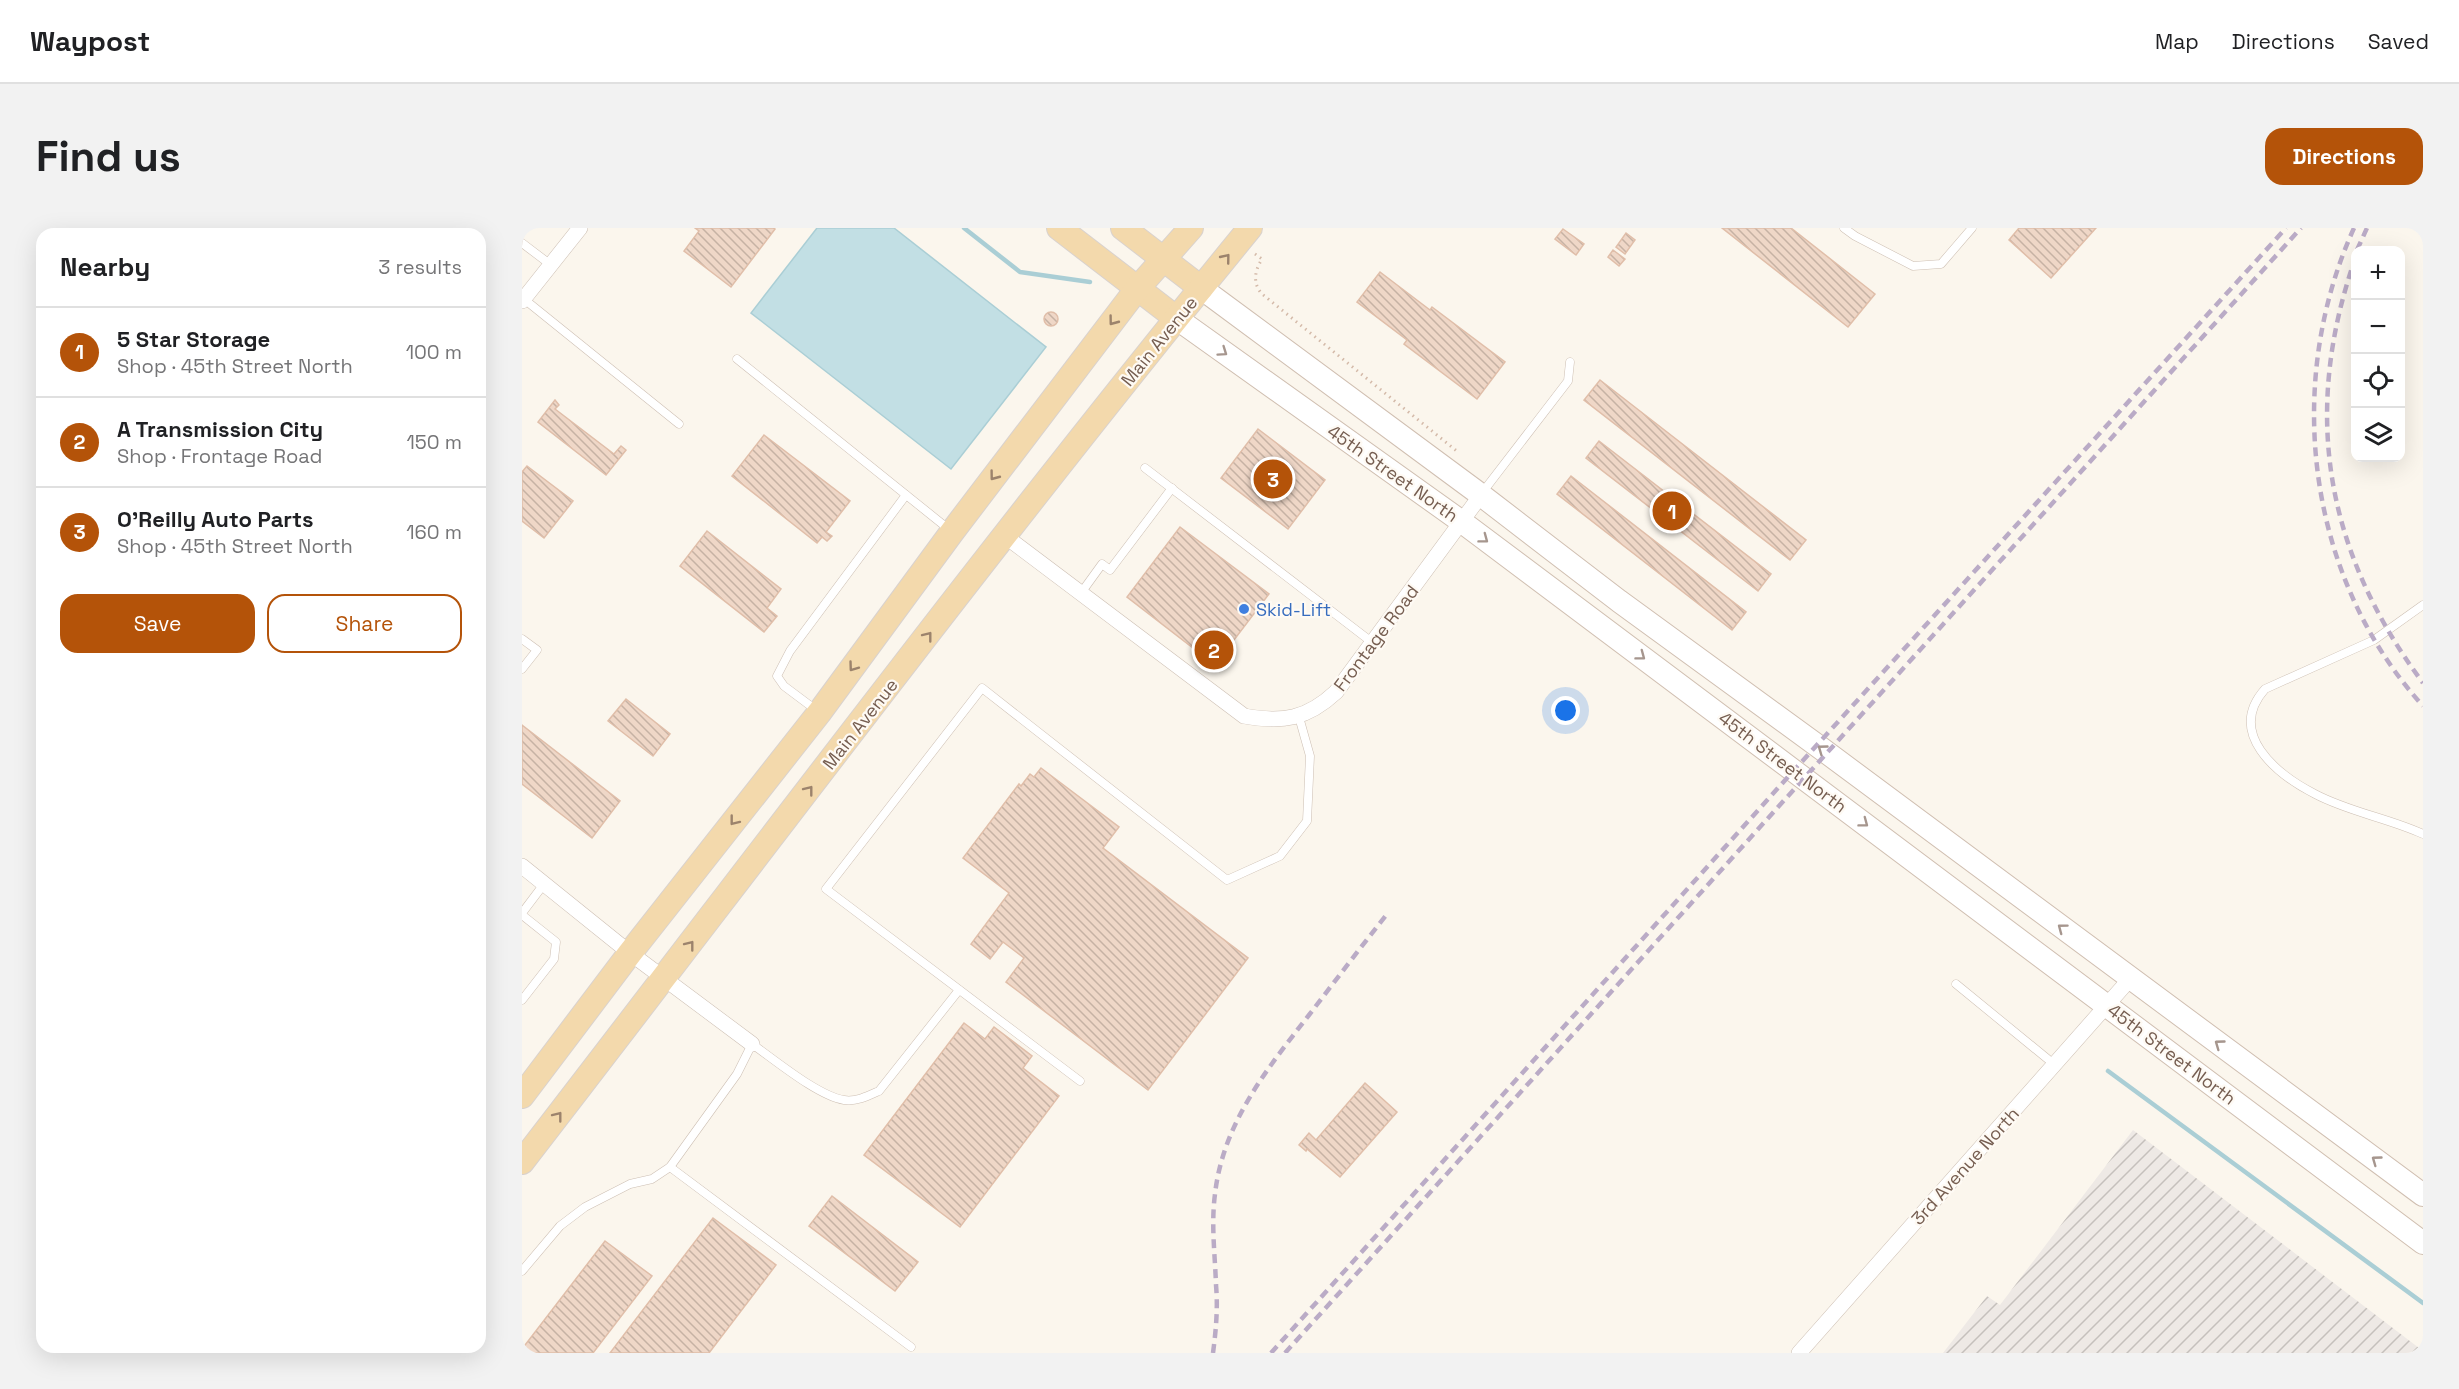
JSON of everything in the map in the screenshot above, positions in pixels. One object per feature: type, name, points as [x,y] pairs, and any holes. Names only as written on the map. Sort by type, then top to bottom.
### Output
[{"type":"main road","name":"45th Street North","points":[[1059,228],[1176,318],[1462,522],[2423,1243]]},
{"type":"main road","points":[[1123,228],[1201,288]]},
{"type":"main road","points":[[522,1096],[630,953],[819,713],[952,532],[1137,289],[1191,228]]},
{"type":"main road","name":"Main Avenue","points":[[522,1162],[1005,536],[1176,318],[1250,228]]},
{"type":"main road","name":"45th Street North","points":[[1201,288],[1481,495],[1618,602],[1822,749],[2423,1195]]},
{"type":"street","points":[[523,300],[580,228]]},
{"type":"street","name":"Frontage Road","points":[[1005,536],[1244,716],[1268,720],[1299,717],[1322,705],[1336,692],[1481,495]]},
{"type":"street","points":[[522,866],[630,953],[752,1044]]},
{"type":"street","name":"3rd Avenue North","points":[[1799,1353],[2130,979]]},
{"type":"lane","points":[[1844,228],[1913,266],[1941,264],[1972,228]]},
{"type":"lane","points":[[522,243],[551,265]]},
{"type":"lane","points":[[523,300],[680,424]]},
{"type":"lane","points":[[737,359],[952,532]]},
{"type":"lane","points":[[1481,495],[1568,381],[1570,362]]},
{"type":"lane","points":[[1145,468],[1374,643]]},
{"type":"lane","points":[[1081,593],[1102,564],[1110,570],[1172,488]]},
{"type":"lane","points":[[819,713],[784,686],[777,676],[790,651],[906,495]]},
{"type":"lane","points":[[2423,605],[2374,640],[2265,689],[2257,699],[2250,725],[2253,738],[2261,751],[2295,782],[2317,795],[2423,834]]},
{"type":"lane","points":[[522,639],[537,651],[522,669]]},
{"type":"lane","points":[[1080,1081],[826,889],[982,687],[1227,880],[1280,856],[1307,820],[1310,756],[1299,717]]},
{"type":"lane","points":[[522,1000],[554,959],[556,942],[522,914],[544,884]]},
{"type":"lane","points":[[1956,984],[2055,1065]]},
{"type":"lane","points":[[522,1271],[560,1226],[585,1207],[630,1184],[652,1179],[670,1167],[737,1074],[752,1044],[829,1095],[845,1101],[862,1098],[879,1091],[959,990]]},
{"type":"lane","points":[[670,1167],[911,1347]]},
{"type":"path","points":[[1256,254],[1262,259],[1255,275],[1258,290],[1262,294],[1461,455]]},
{"type":"shaded area","points":[[2133,1130],[2423,1353],[1943,1353],[1987,1296],[2000,1305]]},
{"type":"water","points":[[817,228],[894,228],[1046,347],[951,469],[751,313]]},
{"type":"building","points":[[695,228],[775,229],[731,287],[684,251],[699,231]]},
{"type":"building","points":[[1722,228],[1791,228],[1875,294],[1848,327]]},
{"type":"building","points":[[2019,228],[2096,228],[2051,278],[2009,240]]},
{"type":"building","points":[[1563,229],[1584,244],[1576,255],[1555,239]]},
{"type":"building","points":[[1626,233],[1635,240],[1625,254],[1616,247]]},
{"type":"building","points":[[1613,250],[1625,259],[1619,266],[1608,257]]},
{"type":"building","points":[[1380,272],[1430,310],[1432,307],[1505,362],[1477,399],[1404,344],[1407,340],[1357,302]]},
{"type":"building","points":[[1051,312],[1056,314],[1058,319],[1056,324],[1051,326],[1046,324],[1044,319],[1046,314]]},
{"type":"building","points":[[1600,380],[1806,540],[1790,560],[1584,400]]},
{"type":"building","points":[[555,400],[559,405],[555,409],[614,454],[621,446],[626,450],[606,475],[538,422]]},
{"type":"building","points":[[1258,429],[1325,480],[1288,529],[1221,478]]},
{"type":"building","points":[[764,435],[850,501],[826,532],[832,536],[827,541],[822,537],[817,543],[732,476]]},
{"type":"building","points":[[1599,441],[1771,574],[1758,591],[1586,458]]},
{"type":"building","points":[[527,466],[573,501],[544,538],[522,521],[522,472]]},
{"type":"building","points":[[1571,476],[1746,612],[1732,630],[1557,494]]},
{"type":"building","points":[[1180,527],[1269,594],[1215,665],[1127,597]]},
{"type":"building","points":[[707,531],[781,589],[767,608],[777,616],[764,632],[680,566]]},
{"type":"building","points":[[626,699],[670,734],[653,756],[608,721]]},
{"type":"building","points":[[522,725],[620,801],[592,838],[522,784]]},
{"type":"building","points":[[1041,768],[1119,827],[1103,848],[1248,958],[1148,1090],[1006,982],[1024,958],[1003,942],[990,959],[971,944],[1009,893],[963,858],[1019,784],[1021,786],[1030,774],[1034,777]]},
{"type":"building","points":[[964,1023],[985,1039],[994,1027],[1032,1056],[1023,1068],[1059,1096],[960,1227],[864,1155]]},
{"type":"building","points":[[1365,1083],[1397,1112],[1340,1177],[1299,1145],[1309,1133],[1316,1140]]},
{"type":"building","points":[[832,1196],[918,1262],[895,1291],[809,1226]]},
{"type":"building","points":[[713,1218],[776,1265],[709,1353],[610,1353]]},
{"type":"building","points":[[605,1241],[652,1276],[593,1353],[522,1353],[522,1349]]},
{"type":"waterway","points":[[964,228],[1020,272],[1090,282]]},
{"type":"waterway","points":[[2108,1071],[2423,1303]]},
{"type":"railway","points":[[1271,1353],[1787,778],[2286,228]]},
{"type":"railway","points":[[1285,1353],[2301,228]]},
{"type":"railway","points":[[2354,228],[2332,288],[2319,350],[2314,414],[2318,478],[2331,540],[2353,599],[2384,655],[2423,706]]},
{"type":"railway","points":[[2359,246],[2367,228]]},
{"type":"railway","points":[[2351,273],[2339,314],[2329,370],[2327,425],[2332,478],[2344,531],[2363,583],[2390,633],[2423,683]]},
{"type":"railway","points":[[1213,1353],[1217,1302],[1214,1206],[1220,1168],[1227,1144],[1237,1120],[1263,1077],[1387,914]]},
{"type":"place","name":"O'Reilly Auto Parts","points":[[1273,479]]},
{"type":"place","name":"5 Star Storage","points":[[1672,511]]},
{"type":"place","name":"Skid-Lift","points":[[1244,609]]},
{"type":"place","name":"A Transmission City","points":[[1214,650]]}]
